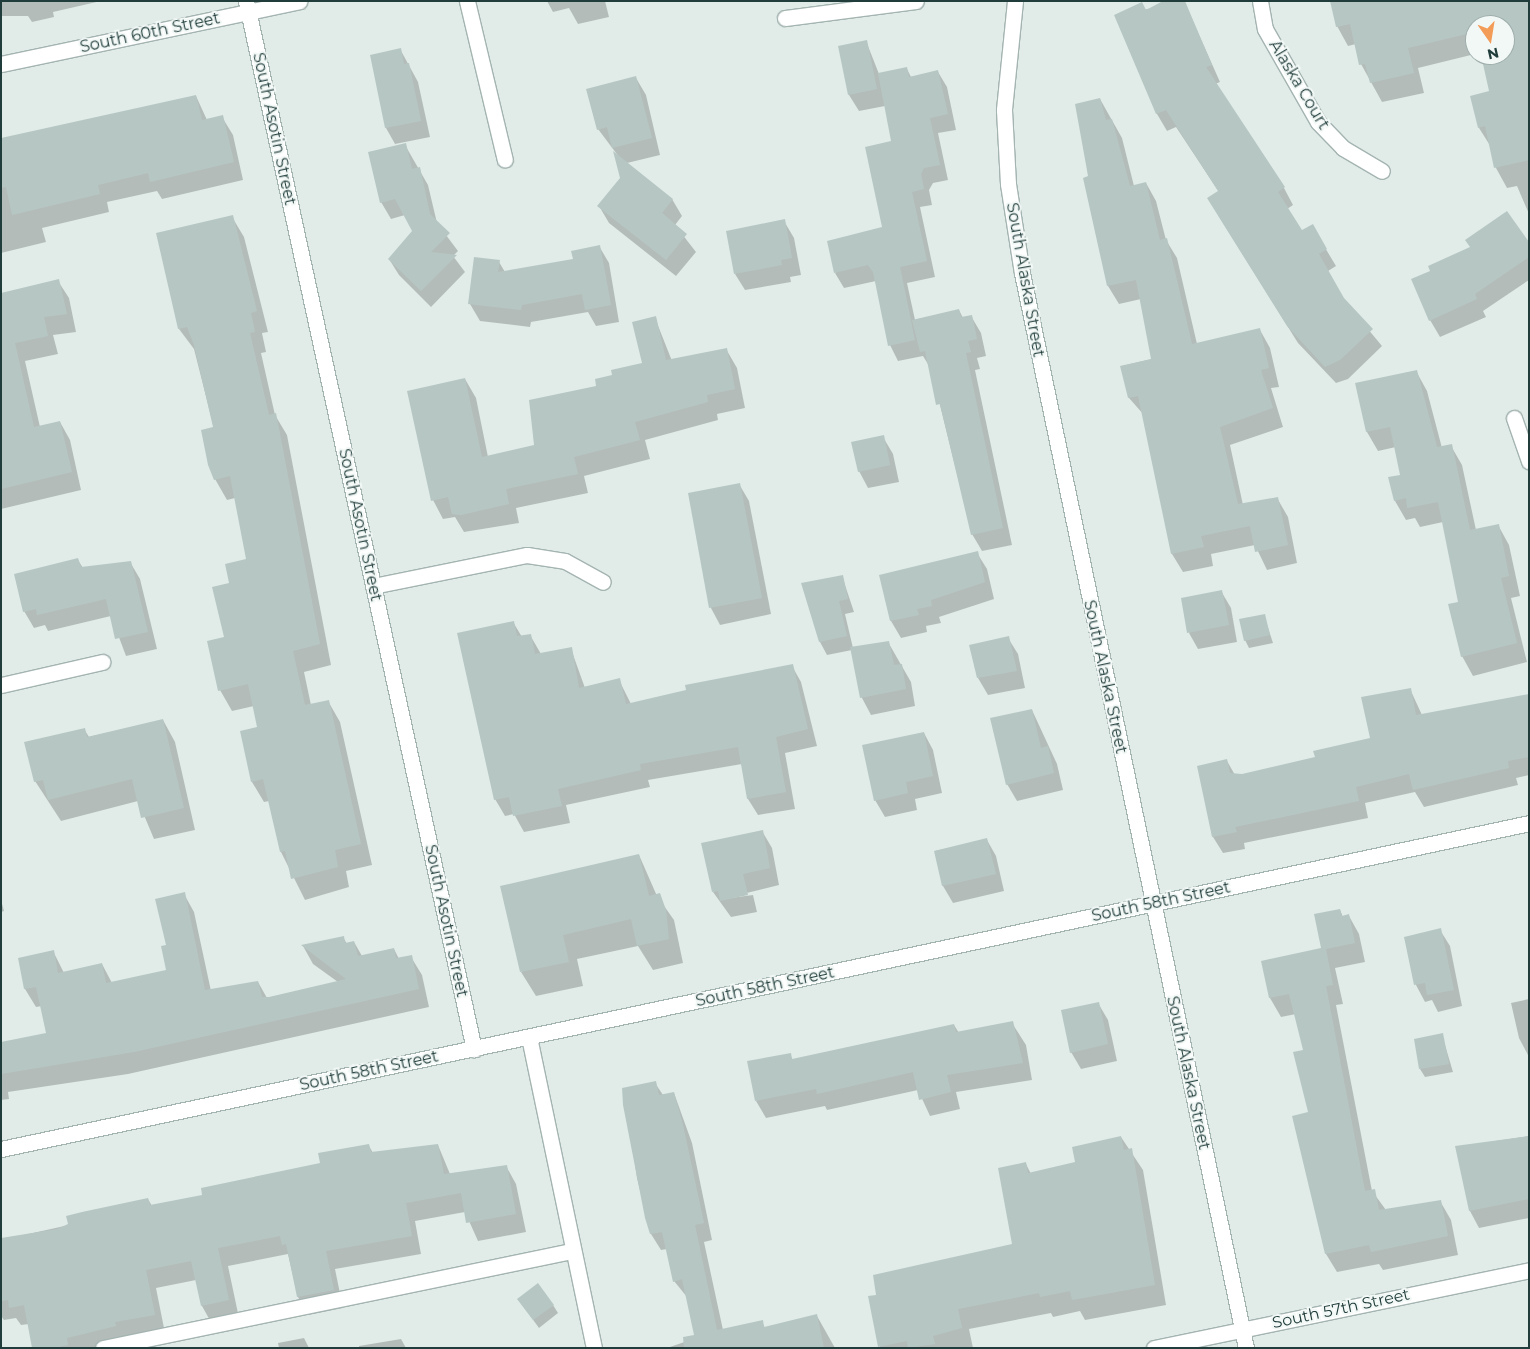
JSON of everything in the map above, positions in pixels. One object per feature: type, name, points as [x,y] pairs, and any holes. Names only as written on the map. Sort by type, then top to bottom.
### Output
[{"type":"street","name":"South 60th Street","points":[[1,64],[248,7],[299,1]]},
{"type":"street","points":[[466,1],[506,160]]},
{"type":"street","points":[[785,18],[916,1]]},
{"type":"street","name":"South Alaska Street","points":[[1015,1],[1004,110],[1014,229],[1152,904],[1246,1348]]},
{"type":"street","name":"Alaska Court","points":[[1260,1],[1265,29],[1318,122],[1343,148],[1382,171]]},
{"type":"street","name":"South Asotin Street","points":[[248,7],[474,1049]]},
{"type":"street","points":[[1514,418],[1529,461]]},
{"type":"street","points":[[373,586],[527,555],[566,561],[603,582]]},
{"type":"street","points":[[1,685],[102,662]]},
{"type":"street","name":"South 58th Street","points":[[1,1149],[1529,823]]},
{"type":"street","points":[[529,1037],[594,1348]]},
{"type":"street","points":[[103,1348],[574,1251]]},
{"type":"street","name":"South 57th Street","points":[[1154,1348],[1529,1270]]},
{"type":"building","points":[[1163,1],[1185,1],[1212,65],[1206,67],[1285,187],[1278,192],[1302,230],[1313,224],[1327,249],[1319,254],[1344,298],[1373,329],[1340,360],[1325,367],[1287,326],[1207,198],[1218,191],[1166,110],[1156,114],[1114,15],[1142,2],[1146,10]]},
{"type":"building","points":[[1330,1],[1529,1],[1529,160],[1494,168],[1485,126],[1478,128],[1470,96],[1489,91],[1483,65],[1515,65],[1515,15],[1465,15],[1465,34],[1408,48],[1414,73],[1370,83],[1365,64],[1359,65],[1350,24],[1336,27]]},
{"type":"building","points":[[867,40],[877,89],[848,95],[838,46]]},
{"type":"building","points":[[401,48],[404,64],[409,63],[421,121],[385,128],[370,55]]},
{"type":"building","points":[[907,67],[909,77],[938,70],[948,114],[930,118],[940,165],[924,168],[921,174],[924,189],[912,192],[927,261],[900,267],[915,340],[888,346],[873,272],[868,265],[834,273],[827,241],[882,227],[865,147],[891,141],[878,73]]},
{"type":"building","points":[[636,76],[652,138],[612,148],[607,127],[597,130],[586,89]]},
{"type":"building","points":[[196,95],[202,120],[223,115],[234,162],[150,182],[148,173],[98,185],[100,194],[12,215],[6,187],[1,188],[1,138]]},
{"type":"building","points":[[1100,98],[1106,120],[1112,119],[1130,186],[1146,182],[1160,240],[1167,238],[1192,344],[1260,328],[1269,368],[1261,370],[1273,408],[1220,427],[1238,504],[1278,497],[1288,545],[1255,552],[1250,526],[1201,536],[1204,547],[1171,554],[1138,396],[1128,398],[1120,366],[1151,359],[1136,280],[1107,286],[1083,178],[1088,176],[1075,104]]},
{"type":"building","points":[[406,143],[412,169],[420,167],[430,214],[450,233],[431,252],[457,255],[421,291],[388,259],[412,231],[395,199],[380,203],[368,152]]},
{"type":"building","points":[[613,151],[673,199],[662,213],[687,234],[666,260],[597,206],[620,178]]},
{"type":"building","points":[[1507,211],[1529,242],[1529,257],[1475,294],[1477,299],[1429,321],[1411,279],[1430,271],[1428,266],[1470,247],[1465,240]]},
{"type":"building","points":[[233,215],[257,311],[251,313],[255,332],[250,333],[269,415],[276,413],[320,644],[293,651],[305,705],[329,700],[361,844],[335,850],[338,867],[291,879],[285,851],[280,852],[263,779],[251,782],[240,731],[257,727],[248,684],[218,691],[207,641],[224,637],[212,587],[229,583],[225,564],[246,559],[230,476],[214,480],[208,465],[201,430],[213,427],[194,345],[187,327],[178,329],[156,233]]},
{"type":"building","points":[[785,219],[792,258],[781,260],[782,265],[734,274],[726,231]]},
{"type":"building","points":[[600,245],[611,305],[585,310],[582,294],[522,305],[521,310],[468,304],[474,257],[500,260],[498,272],[573,259],[571,251]]},
{"type":"building","points":[[59,279],[67,314],[44,317],[48,336],[15,343],[34,427],[60,421],[72,472],[1,489],[1,293]]},
{"type":"building","points":[[959,309],[961,317],[972,315],[977,339],[968,341],[971,352],[966,353],[1003,528],[971,535],[940,404],[936,405],[925,351],[920,352],[912,320]]},
{"type":"building","points":[[656,316],[666,360],[727,348],[735,389],[707,395],[708,402],[635,422],[640,440],[574,457],[578,474],[506,489],[509,504],[461,515],[452,514],[448,497],[431,501],[407,391],[465,378],[482,457],[534,445],[529,400],[596,386],[595,379],[612,375],[611,370],[642,363],[632,322]]},
{"type":"building","points":[[1417,370],[1437,447],[1452,444],[1470,530],[1499,524],[1509,576],[1501,578],[1517,643],[1461,657],[1448,604],[1458,602],[1438,502],[1407,508],[1406,498],[1394,501],[1388,477],[1400,475],[1390,427],[1366,432],[1355,383]]},
{"type":"building","points":[[884,435],[890,465],[858,472],[851,442]]},
{"type":"building","points":[[740,483],[762,598],[709,608],[688,493]]},
{"type":"building","points":[[978,551],[985,582],[931,600],[932,606],[917,609],[919,615],[890,621],[879,575]]},
{"type":"building","points":[[78,558],[81,567],[131,561],[148,632],[115,639],[106,599],[37,615],[36,609],[23,612],[14,574]]},
{"type":"building","points":[[843,575],[848,599],[839,601],[847,636],[819,642],[801,583]]},
{"type":"building","points":[[1222,590],[1229,625],[1187,633],[1181,598]]},
{"type":"building","points":[[1265,614],[1270,635],[1244,641],[1239,619]]},
{"type":"building","points":[[514,621],[517,636],[531,634],[535,654],[572,647],[579,688],[620,678],[626,704],[686,690],[685,685],[793,664],[808,729],[776,737],[786,792],[747,799],[738,747],[640,764],[641,770],[558,789],[562,806],[513,816],[509,797],[494,800],[457,633]]},
{"type":"building","points":[[1009,636],[1017,671],[977,678],[969,645]]},
{"type":"building","points":[[889,641],[894,665],[902,664],[906,689],[860,698],[850,647]]},
{"type":"building","points":[[1411,688],[1416,715],[1529,694],[1529,757],[1508,761],[1509,768],[1413,790],[1409,774],[1356,787],[1359,801],[1235,827],[1237,832],[1212,837],[1197,766],[1227,759],[1230,773],[1242,774],[1315,757],[1313,751],[1370,738],[1361,697]]},
{"type":"building","points":[[1032,709],[1041,748],[1048,746],[1054,773],[1006,785],[990,718]]},
{"type":"building","points":[[163,719],[184,808],[141,818],[132,779],[48,800],[43,780],[34,782],[24,742],[85,728],[87,737]]},
{"type":"building","points":[[924,732],[933,776],[906,782],[908,793],[874,801],[862,745]]},
{"type":"building","points":[[763,830],[770,868],[743,874],[748,895],[720,901],[718,891],[712,892],[701,843]]},
{"type":"building","points":[[987,838],[996,874],[942,886],[934,851]]},
{"type":"building","points":[[639,854],[649,896],[660,893],[666,910],[669,939],[637,946],[631,919],[563,935],[569,962],[520,972],[500,886]]},
{"type":"building","points":[[185,892],[205,990],[258,981],[262,997],[269,997],[346,979],[301,945],[344,936],[345,943],[354,941],[358,956],[394,948],[396,958],[412,955],[419,989],[134,1052],[1,1074],[1,1042],[46,1033],[36,987],[24,989],[18,958],[54,950],[58,973],[102,963],[106,983],[166,970],[161,946],[166,945],[155,899]]},
{"type":"building","points":[[1340,909],[1342,916],[1349,914],[1355,943],[1326,949],[1333,985],[1326,986],[1365,1191],[1375,1189],[1379,1210],[1441,1200],[1448,1236],[1371,1252],[1369,1245],[1325,1254],[1292,1116],[1308,1112],[1293,1052],[1303,1050],[1289,994],[1269,998],[1261,961],[1321,948],[1314,914]]},
{"type":"building","points":[[1441,928],[1454,990],[1427,995],[1425,983],[1414,985],[1404,937]]},
{"type":"building","points":[[1099,1002],[1108,1044],[1070,1053],[1061,1010]]},
{"type":"building","points":[[1013,1021],[1023,1063],[947,1075],[951,1092],[919,1100],[913,1072],[817,1094],[816,1089],[755,1101],[747,1061],[791,1053],[792,1059],[954,1024],[956,1032]]},
{"type":"building","points":[[1443,1033],[1449,1064],[1419,1069],[1414,1039]]},
{"type":"building","points":[[656,1081],[659,1095],[674,1092],[683,1125],[704,1223],[695,1225],[717,1330],[763,1320],[764,1327],[817,1314],[824,1348],[684,1348],[683,1337],[694,1335],[682,1279],[673,1282],[662,1232],[650,1234],[645,1218],[623,1105],[622,1088]]},
{"type":"building","points":[[1121,1136],[1124,1150],[1132,1148],[1155,1285],[1072,1300],[1070,1291],[1040,1297],[1039,1293],[958,1309],[962,1328],[933,1336],[935,1344],[908,1348],[907,1341],[878,1347],[868,1296],[876,1295],[873,1275],[1012,1244],[998,1168],[1026,1162],[1028,1173],[1075,1162],[1072,1147]]},
{"type":"building","points":[[1529,1136],[1529,1199],[1469,1211],[1455,1146]]},
{"type":"building","points":[[369,1144],[371,1152],[438,1144],[444,1174],[507,1165],[516,1214],[466,1223],[461,1193],[406,1203],[412,1236],[326,1251],[334,1290],[297,1297],[286,1244],[282,1245],[280,1236],[218,1248],[229,1300],[201,1306],[191,1261],[146,1270],[155,1315],[115,1322],[116,1326],[67,1338],[68,1345],[54,1348],[32,1348],[24,1305],[9,1308],[8,1300],[1,1301],[1,1238],[57,1229],[68,1224],[66,1216],[82,1212],[148,1198],[150,1205],[202,1195],[201,1188],[320,1163],[318,1153]]},
{"type":"building","points":[[538,1283],[554,1305],[533,1320],[517,1299]]}]
